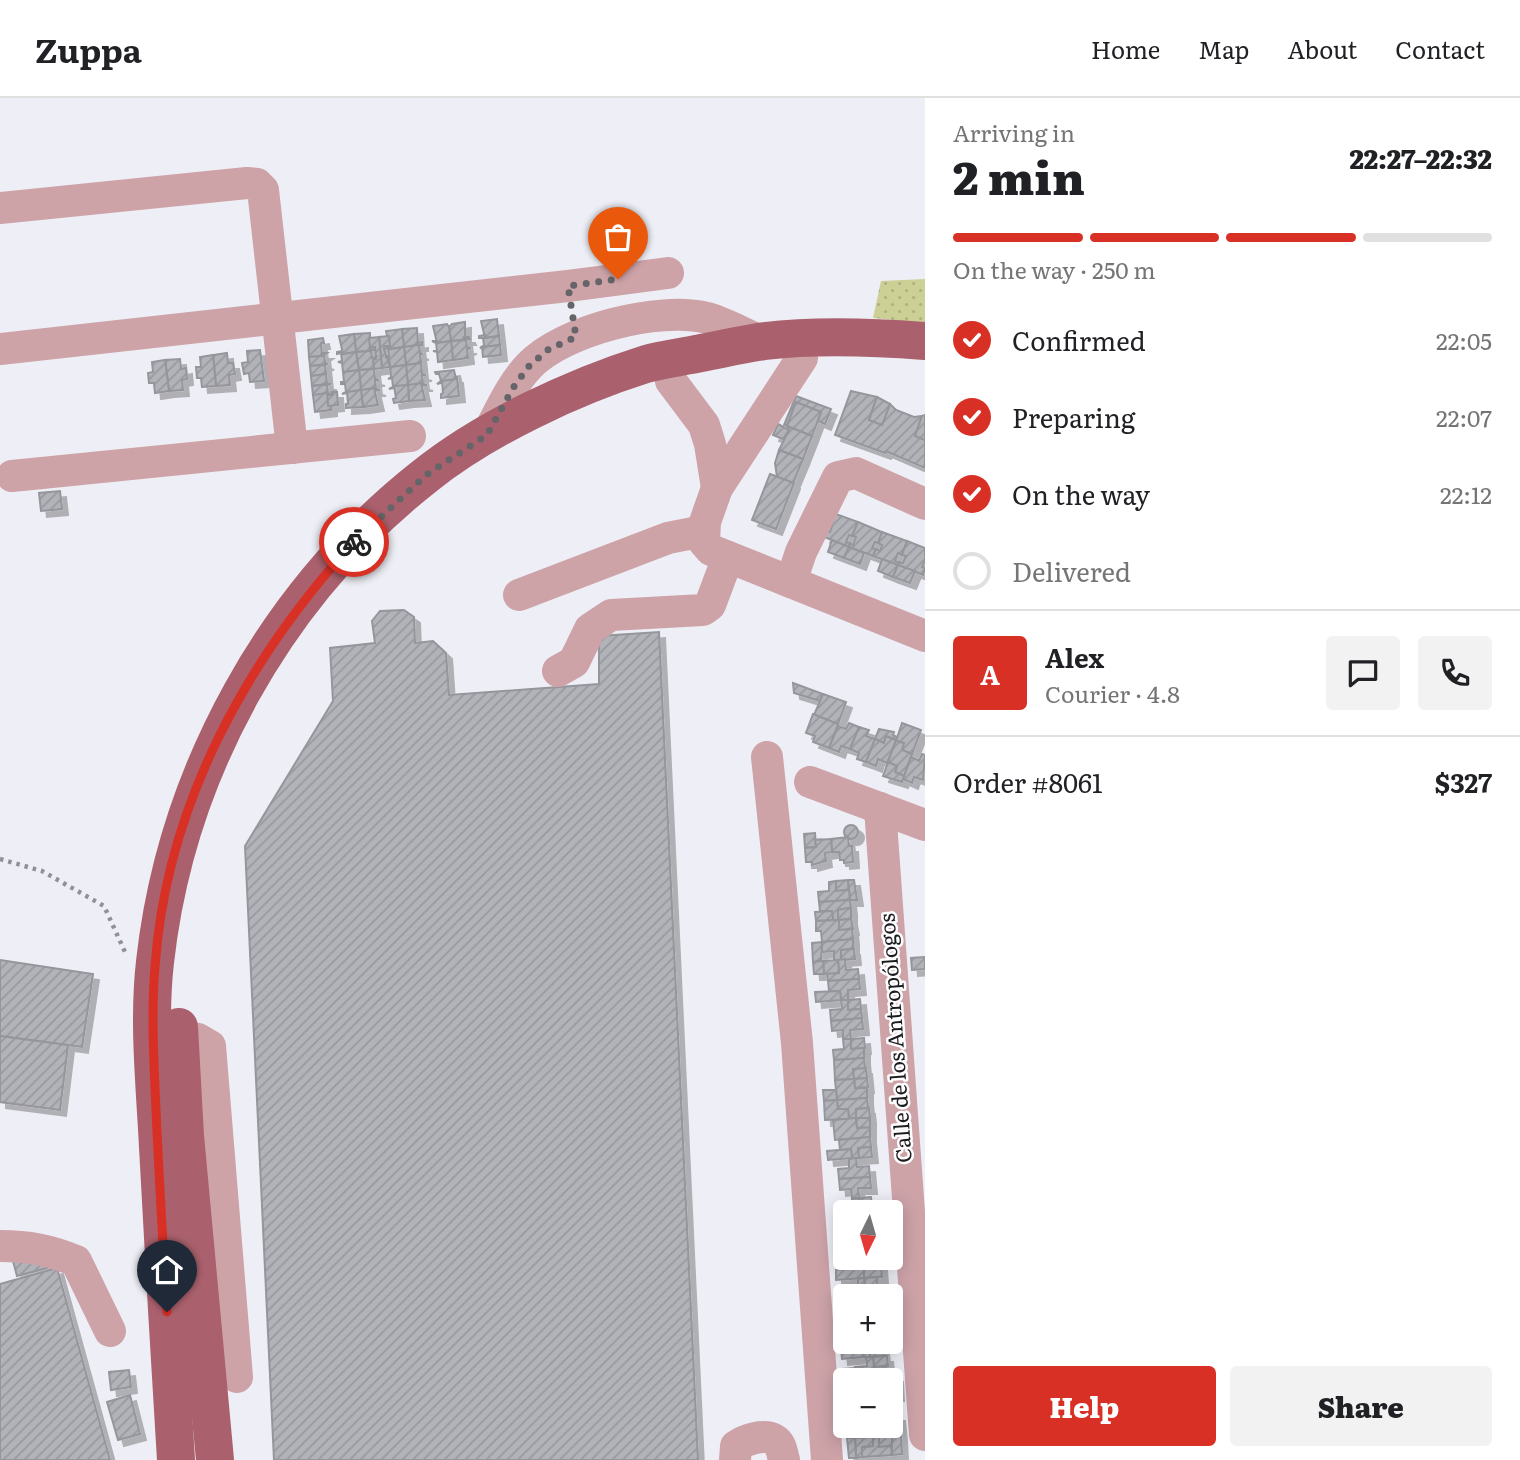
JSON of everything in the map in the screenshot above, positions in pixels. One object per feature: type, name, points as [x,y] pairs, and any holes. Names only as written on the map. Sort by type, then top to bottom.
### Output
[{"type":"main road","points":[[176,1460],[153,1047],[155,966],[165,897],[181,832],[202,771],[235,702],[277,635],[314,587],[370,524],[426,475],[487,435],[562,396],[648,364],[761,341],[813,337],[925,341]]},
{"type":"main road","points":[[215,1460],[179,1037],[178,1002],[182,947],[191,889],[208,825],[237,751],[274,684],[311,628],[362,567],[411,518],[458,481],[515,445],[580,413],[671,381],[756,363],[802,358],[925,364]]},
{"type":"street","points":[[0,208],[257,184],[262,190],[292,448]]},
{"type":"street","points":[[0,349],[668,273]]},
{"type":"street","points":[[568,286],[576,337]]},
{"type":"street","points":[[487,435],[513,388],[529,366],[549,349],[576,337],[643,316],[678,314],[708,318],[761,341]]},
{"type":"street","points":[[802,358],[717,488],[703,531],[704,542],[711,550],[925,636]]},
{"type":"street","points":[[671,381],[704,425],[717,488]]},
{"type":"street","points":[[12,476],[410,436]]},
{"type":"street","points":[[791,582],[801,552],[838,477],[856,473],[925,504]]},
{"type":"street","points":[[519,595],[668,538],[703,531]]},
{"type":"street","points":[[558,671],[574,662],[590,629],[611,615],[703,610],[710,605],[728,557]]},
{"type":"street","points":[[767,757],[797,1043],[827,1460]]},
{"type":"street","points":[[810,782],[925,825]]},
{"type":"street","name":"Calle de los Antropólogos","points":[[880,808],[919,1285],[925,1434]]},
{"type":"street","points":[[179,1037],[198,1039],[211,1046],[237,1377]]},
{"type":"street","points":[[0,1246],[24,1246],[54,1252],[76,1261],[110,1331]]},
{"type":"street","points":[[735,1460],[736,1446],[746,1439],[769,1438],[776,1440],[784,1460]]},
{"type":"path","points":[[0,859],[42,871],[104,905],[125,952]]},
{"type":"green space","points":[[925,279],[925,323],[873,318],[881,281]]},
{"type":"building","points":[[497,319],[499,336],[485,338],[481,321]]},
{"type":"building","points":[[465,322],[465,340],[451,341],[449,327]]},
{"type":"building","points":[[447,324],[451,341],[437,343],[433,326]]},
{"type":"building","points":[[417,328],[418,345],[404,347],[402,329]]},
{"type":"building","points":[[402,329],[404,347],[390,349],[386,331]]},
{"type":"building","points":[[370,333],[370,351],[356,352],[354,334]]},
{"type":"building","points":[[354,334],[356,352],[343,354],[339,336]]},
{"type":"building","points":[[485,335],[485,338],[499,336],[500,345],[480,348],[484,345],[483,338],[479,336]]},
{"type":"building","points":[[389,336],[390,346],[384,346],[384,349],[390,367],[382,368],[379,337]]},
{"type":"building","points":[[379,337],[382,368],[374,369],[375,347],[370,348],[369,338]]},
{"type":"building","points":[[464,337],[470,339],[466,339],[467,348],[471,348],[467,349],[468,358],[453,360],[451,341],[465,340]]},
{"type":"building","points":[[323,338],[322,356],[309,357],[308,340]]},
{"type":"building","points":[[432,341],[451,341],[453,360],[438,362],[437,352],[433,351],[437,351],[436,343]]},
{"type":"building","points":[[422,342],[422,345],[419,345],[420,353],[423,354],[420,354],[421,363],[406,365],[404,347]]},
{"type":"building","points":[[500,345],[501,355],[483,357],[482,347]]},
{"type":"building","points":[[384,346],[390,346],[390,349],[404,347],[406,365],[390,367],[389,358],[385,357],[389,356],[388,348],[384,349]]},
{"type":"building","points":[[375,347],[375,350],[371,350],[372,358],[376,357],[373,360],[374,369],[359,370],[356,352],[370,351],[370,348]]},
{"type":"building","points":[[260,350],[264,381],[250,382],[249,373],[244,374],[242,363],[248,362],[247,351]]},
{"type":"building","points":[[342,351],[343,354],[356,352],[359,370],[343,372],[342,363],[338,362],[342,361],[341,353],[337,354]]},
{"type":"building","points":[[227,353],[228,363],[233,363],[235,374],[229,375],[230,385],[216,386],[213,355]]},
{"type":"building","points":[[322,353],[327,353],[324,355],[325,363],[328,364],[310,366],[309,357],[322,356]]},
{"type":"building","points":[[213,355],[216,386],[202,387],[201,378],[197,378],[196,367],[201,367],[200,357]]},
{"type":"building","points":[[180,359],[181,369],[186,368],[187,379],[182,380],[183,390],[169,391],[165,360]]},
{"type":"building","points":[[165,360],[169,391],[155,393],[154,383],[149,383],[148,373],[153,372],[152,362]]},
{"type":"building","points":[[421,363],[422,374],[426,375],[422,375],[423,384],[427,385],[408,385],[406,365]]},
{"type":"building","points":[[325,365],[326,374],[311,376],[310,366]]},
{"type":"building","points":[[406,365],[408,385],[389,389],[393,387],[392,378],[388,379],[391,377],[390,367]]},
{"type":"building","points":[[374,369],[375,379],[379,380],[375,380],[376,389],[380,390],[361,390],[359,370]]},
{"type":"building","points":[[359,370],[361,390],[342,394],[346,392],[345,384],[341,384],[344,382],[343,372]]},
{"type":"building","points":[[454,370],[456,379],[437,384],[441,381],[439,374],[435,372]]},
{"type":"building","points":[[326,374],[327,384],[312,386],[311,376]]},
{"type":"building","points":[[457,377],[459,396],[441,398],[442,381],[456,379]]},
{"type":"building","points":[[421,383],[425,400],[409,401],[408,385]]},
{"type":"building","points":[[331,384],[327,385],[328,394],[332,395],[313,395],[312,386]]},
{"type":"building","points":[[408,385],[409,401],[394,403],[394,386]]},
{"type":"building","points":[[374,388],[378,405],[363,407],[361,390]]},
{"type":"building","points":[[361,390],[363,407],[346,408],[347,392]]},
{"type":"building","points":[[851,391],[877,397],[869,420],[882,425],[890,404],[896,410],[914,417],[922,416],[915,436],[925,440],[925,468],[886,451],[885,453],[835,435]]},
{"type":"building","points":[[332,392],[337,392],[338,405],[328,406],[327,395],[332,395]]},
{"type":"building","points":[[327,393],[331,410],[315,412],[313,395]]},
{"type":"building","points":[[796,396],[831,409],[825,424],[818,421],[821,412],[796,402],[787,426],[784,425]]},
{"type":"building","points":[[877,397],[890,404],[882,425],[869,420]]},
{"type":"building","points":[[796,402],[821,412],[812,436],[787,426]]},
{"type":"building","points":[[925,415],[925,440],[915,436],[922,416]]},
{"type":"building","points":[[778,424],[789,430],[783,439],[773,435]]},
{"type":"building","points":[[787,426],[812,436],[803,459],[779,450],[789,430]]},
{"type":"building","points":[[779,450],[803,459],[793,483],[777,477],[775,463]]},
{"type":"building","points":[[770,474],[794,483],[776,529],[752,520]]},
{"type":"building","points":[[60,491],[62,509],[41,511],[39,493]]},
{"type":"building","points":[[833,513],[858,522],[846,542],[850,543],[849,547],[824,537],[826,531],[830,532]]},
{"type":"building","points":[[858,522],[882,532],[878,543],[875,542],[872,548],[876,549],[873,556],[849,547],[850,543],[853,545],[856,537],[852,536]]},
{"type":"building","points":[[882,532],[907,541],[902,555],[898,553],[895,561],[899,562],[898,565],[873,556],[876,549],[880,551],[882,545],[878,543]]},
{"type":"building","points":[[832,540],[849,547],[844,558],[828,552]]},
{"type":"building","points":[[907,541],[925,548],[923,575],[898,565],[899,562],[903,563],[906,556],[902,555]]},
{"type":"building","points":[[849,547],[864,553],[860,564],[844,558]]},
{"type":"building","points":[[882,559],[898,565],[893,577],[878,571]]},
{"type":"building","points":[[898,565],[915,571],[910,583],[893,577]]},
{"type":"building","points":[[404,610],[414,617],[415,643],[433,641],[446,653],[449,695],[599,684],[599,636],[659,632],[698,1460],[274,1460],[245,846],[333,701],[330,648],[375,643],[372,621],[380,611]]},
{"type":"building","points":[[793,683],[823,694],[820,701],[794,693]]},
{"type":"building","points":[[823,694],[846,702],[838,724],[814,715]]},
{"type":"building","points":[[813,714],[838,724],[829,748],[813,742],[815,736],[806,733]]},
{"type":"building","points":[[849,723],[859,727],[850,749],[841,746],[839,752],[829,748],[838,726],[846,729]]},
{"type":"building","points":[[902,723],[921,730],[912,754],[902,750],[904,743],[896,741]]},
{"type":"building","points":[[859,727],[869,730],[866,736],[875,739],[866,762],[857,759],[859,753],[850,749]]},
{"type":"building","points":[[879,729],[894,732],[896,740],[886,736],[884,743],[875,739]]},
{"type":"building","points":[[886,736],[896,740],[887,763],[878,759],[876,766],[866,762],[875,739],[884,743]]},
{"type":"building","points":[[896,741],[904,743],[902,750],[912,754],[904,776],[895,772],[897,766],[888,762]]},
{"type":"building","points":[[922,754],[925,755],[923,780],[914,777],[912,783],[903,779],[911,757],[919,761]]},
{"type":"building","points":[[888,762],[897,766],[895,772],[904,776],[902,782],[883,776]]},
{"type":"building","points":[[848,825],[854,825],[858,832],[854,839],[848,839],[844,835],[844,829]]},
{"type":"building","points":[[815,833],[816,847],[805,848],[804,834]]},
{"type":"building","points":[[848,837],[849,846],[852,846],[853,862],[844,863],[844,860],[840,860],[839,852],[832,852],[831,839]]},
{"type":"building","points":[[831,839],[832,852],[825,853],[826,861],[812,865],[812,862],[806,862],[805,848],[816,847],[815,840]]},
{"type":"building","points":[[848,880],[849,890],[836,891],[836,881]]},
{"type":"building","points":[[848,880],[854,880],[857,900],[850,900]]},
{"type":"building","points":[[836,881],[836,891],[849,890],[850,900],[819,902],[818,892],[829,891],[829,882]]},
{"type":"building","points":[[850,900],[851,909],[838,910],[838,920],[833,920],[832,911],[820,911],[819,902]]},
{"type":"building","points":[[851,909],[851,919],[838,920],[838,910]]},
{"type":"building","points":[[832,911],[833,920],[816,921],[815,912]]},
{"type":"building","points":[[851,919],[853,929],[839,930],[839,920]]},
{"type":"building","points":[[839,920],[839,930],[852,929],[853,939],[822,942],[821,931],[816,931],[816,921]]},
{"type":"building","points":[[853,939],[853,949],[841,950],[841,960],[834,960],[834,951],[822,952],[822,942]]},
{"type":"building","points":[[822,942],[821,961],[813,962],[812,943]]},
{"type":"building","points":[[854,949],[855,959],[841,960],[841,950]]},
{"type":"building","points":[[925,957],[925,969],[912,970],[911,958]]},
{"type":"building","points":[[845,959],[846,970],[858,969],[859,979],[828,981],[827,973],[839,973],[838,960]]},
{"type":"building","points":[[0,960],[93,974],[82,1047],[0,1036]]},
{"type":"building","points":[[838,960],[839,973],[824,974],[823,961]]},
{"type":"building","points":[[823,961],[824,974],[814,974],[813,962]]},
{"type":"building","points":[[859,979],[860,989],[848,990],[848,1000],[841,1000],[840,991],[829,991],[828,981]]},
{"type":"building","points":[[840,991],[841,1000],[816,1002],[815,992]]},
{"type":"building","points":[[860,999],[861,1009],[848,1010],[848,1000]]},
{"type":"building","points":[[841,1000],[848,1000],[848,1010],[861,1009],[862,1018],[831,1021],[830,1010],[842,1009]]},
{"type":"building","points":[[862,1018],[863,1029],[850,1030],[851,1039],[843,1039],[843,1030],[832,1031],[831,1021]]},
{"type":"building","points":[[0,1036],[68,1045],[60,1110],[0,1102]]},
{"type":"building","points":[[864,1038],[865,1048],[851,1049],[851,1039]]},
{"type":"building","points":[[843,1039],[851,1039],[851,1049],[864,1048],[864,1058],[834,1060],[833,1050],[844,1049]]},
{"type":"building","points":[[864,1058],[865,1069],[853,1069],[854,1079],[835,1080],[834,1060]]},
{"type":"building","points":[[866,1068],[867,1078],[854,1079],[853,1069]]},
{"type":"building","points":[[867,1078],[868,1087],[855,1088],[854,1079]]},
{"type":"building","points":[[854,1079],[855,1088],[867,1088],[867,1098],[837,1100],[835,1080]]},
{"type":"building","points":[[823,1090],[836,1090],[837,1100],[824,1101]]},
{"type":"building","points":[[867,1098],[868,1108],[856,1109],[856,1118],[849,1119],[848,1109],[838,1109],[837,1100]]},
{"type":"building","points":[[837,1100],[838,1109],[848,1109],[849,1119],[825,1120],[824,1101]]},
{"type":"building","points":[[869,1108],[870,1118],[856,1118],[856,1109]]},
{"type":"building","points":[[856,1118],[857,1128],[870,1127],[870,1137],[835,1140],[833,1120]]},
{"type":"building","points":[[856,1118],[870,1118],[870,1127],[857,1128]]},
{"type":"building","points":[[870,1137],[871,1147],[858,1148],[859,1158],[852,1158],[851,1149],[840,1150],[839,1140]]},
{"type":"building","points":[[871,1147],[872,1157],[859,1158],[858,1148]]},
{"type":"building","points":[[851,1149],[852,1158],[828,1160],[827,1151]]},
{"type":"building","points":[[856,1158],[857,1167],[869,1166],[870,1177],[839,1179],[838,1169],[849,1168],[849,1159]]},
{"type":"building","points":[[870,1177],[871,1188],[858,1188],[859,1198],[852,1199],[851,1189],[840,1190],[839,1179]]},
{"type":"building","points":[[42,1253],[47,1268],[17,1276],[13,1261]]},
{"type":"building","points":[[57,1268],[110,1460],[0,1460],[0,1284]]},
{"type":"building","points":[[836,1270],[864,1270],[864,1278],[836,1280]]},
{"type":"building","points":[[864,1270],[881,1270],[882,1277],[864,1278]]},
{"type":"building","points":[[877,1277],[877,1284],[865,1284],[864,1278]]},
{"type":"building","points":[[864,1278],[865,1284],[858,1284],[858,1279]]},
{"type":"building","points":[[842,1354],[863,1354],[863,1357],[842,1359]]},
{"type":"building","points":[[870,1354],[884,1354],[884,1356],[870,1357]]},
{"type":"building","points":[[887,1356],[888,1366],[874,1367],[873,1357]]},
{"type":"building","points":[[866,1357],[873,1357],[874,1367],[886,1368],[855,1368],[867,1366]]},
{"type":"building","points":[[129,1370],[131,1387],[111,1390],[109,1372]]},
{"type":"building","points":[[130,1395],[140,1434],[118,1440],[107,1402]]},
{"type":"building","points":[[847,1438],[855,1438],[856,1458],[849,1458]]},
{"type":"building","points":[[855,1438],[873,1438],[873,1446],[862,1447],[862,1457],[856,1458]]},
{"type":"building","points":[[873,1438],[879,1438],[879,1447],[891,1446],[892,1455],[862,1457],[862,1447],[873,1446]]},
{"type":"building","points":[[879,1438],[892,1438],[893,1446],[879,1447]]},
{"type":"building","points":[[892,1438],[901,1438],[902,1454],[892,1455]]},
{"type":"way so far","points":[[354,542],[370,524],[426,475],[487,435],[513,388],[529,366],[549,349],[576,337],[568,286],[618,279]]},
{"type":"route","points":[[167,1312],[153,1047],[155,966],[165,897],[175,853],[202,771],[235,702],[277,635],[321,577],[354,542]]}]
